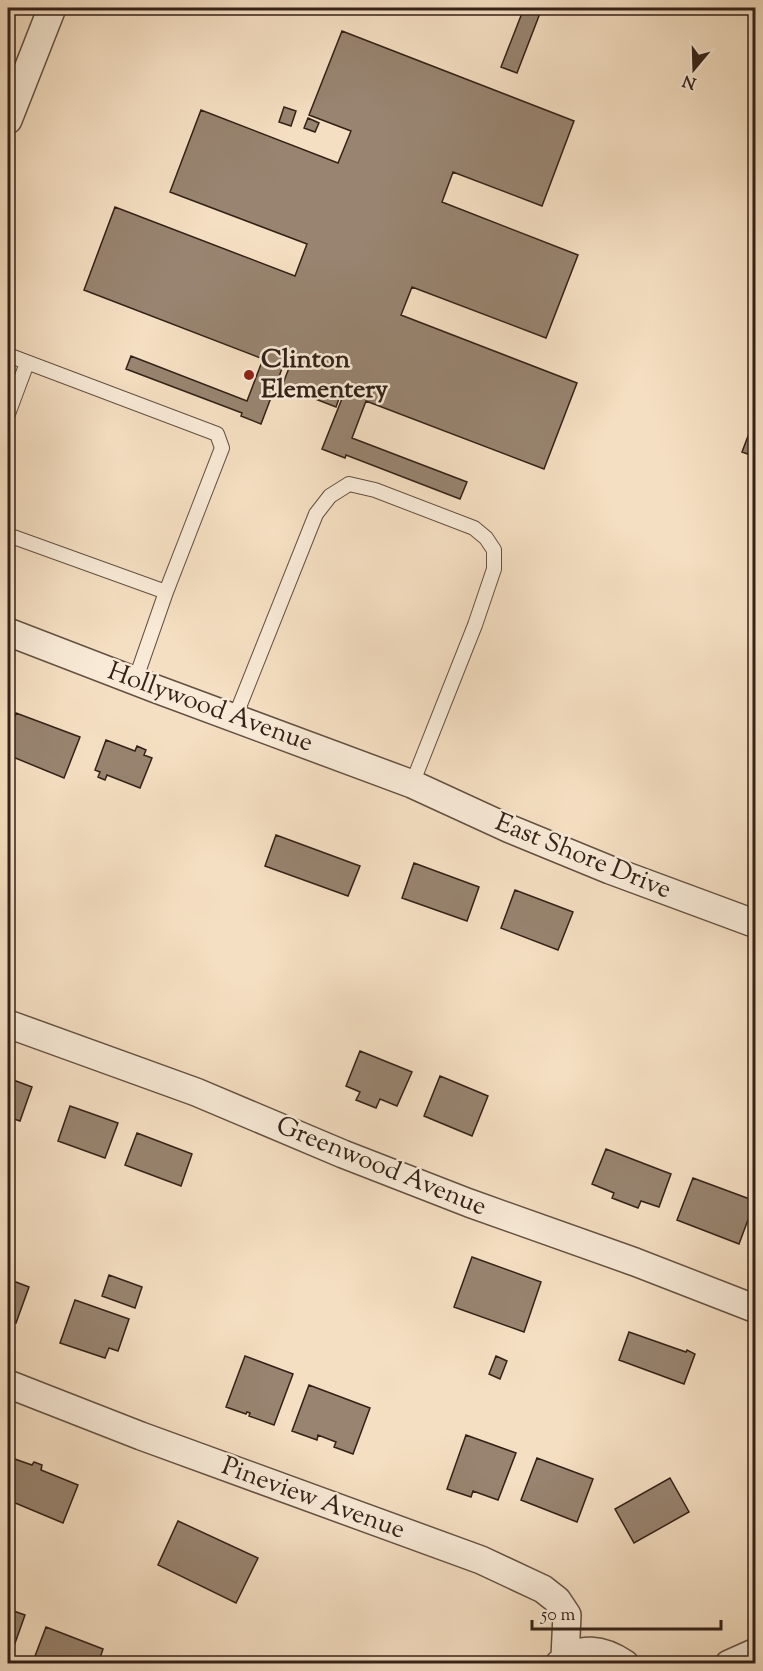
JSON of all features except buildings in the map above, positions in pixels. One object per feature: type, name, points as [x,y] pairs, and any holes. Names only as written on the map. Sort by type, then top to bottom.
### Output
[{"type":"street","points":[[8,120],[52,8]]},
{"type":"street","name":"Hollywood Avenue","points":[[8,632],[412,784]]},
{"type":"street","name":"East Shore Drive","points":[[412,784],[510,829],[610,870],[756,924]]},
{"type":"street","name":"Greenwood Avenue","points":[[8,1024],[196,1092],[343,1154],[469,1203],[635,1262],[756,1310]]},
{"type":"street","name":"Pineview Avenue","points":[[8,1384],[141,1436],[481,1560],[543,1589],[557,1600],[567,1615],[562,1660]]},
{"type":"street","points":[[562,1660],[589,1649],[607,1653],[625,1664]]},
{"type":"street","points":[[729,1664],[756,1652]]},
{"type":"lane","points":[[8,355],[217,434],[222,448],[166,592],[135,681]]},
{"type":"lane","points":[[8,414],[27,363]]},
{"type":"lane","points":[[235,717],[316,514],[330,496],[350,484],[375,490],[474,528],[486,538],[494,550],[496,561],[475,626],[412,784]]},
{"type":"lane","points":[[8,535],[166,592]]},
{"type":"place","name":"Clinton Elementery","points":[[249,375]]}]
